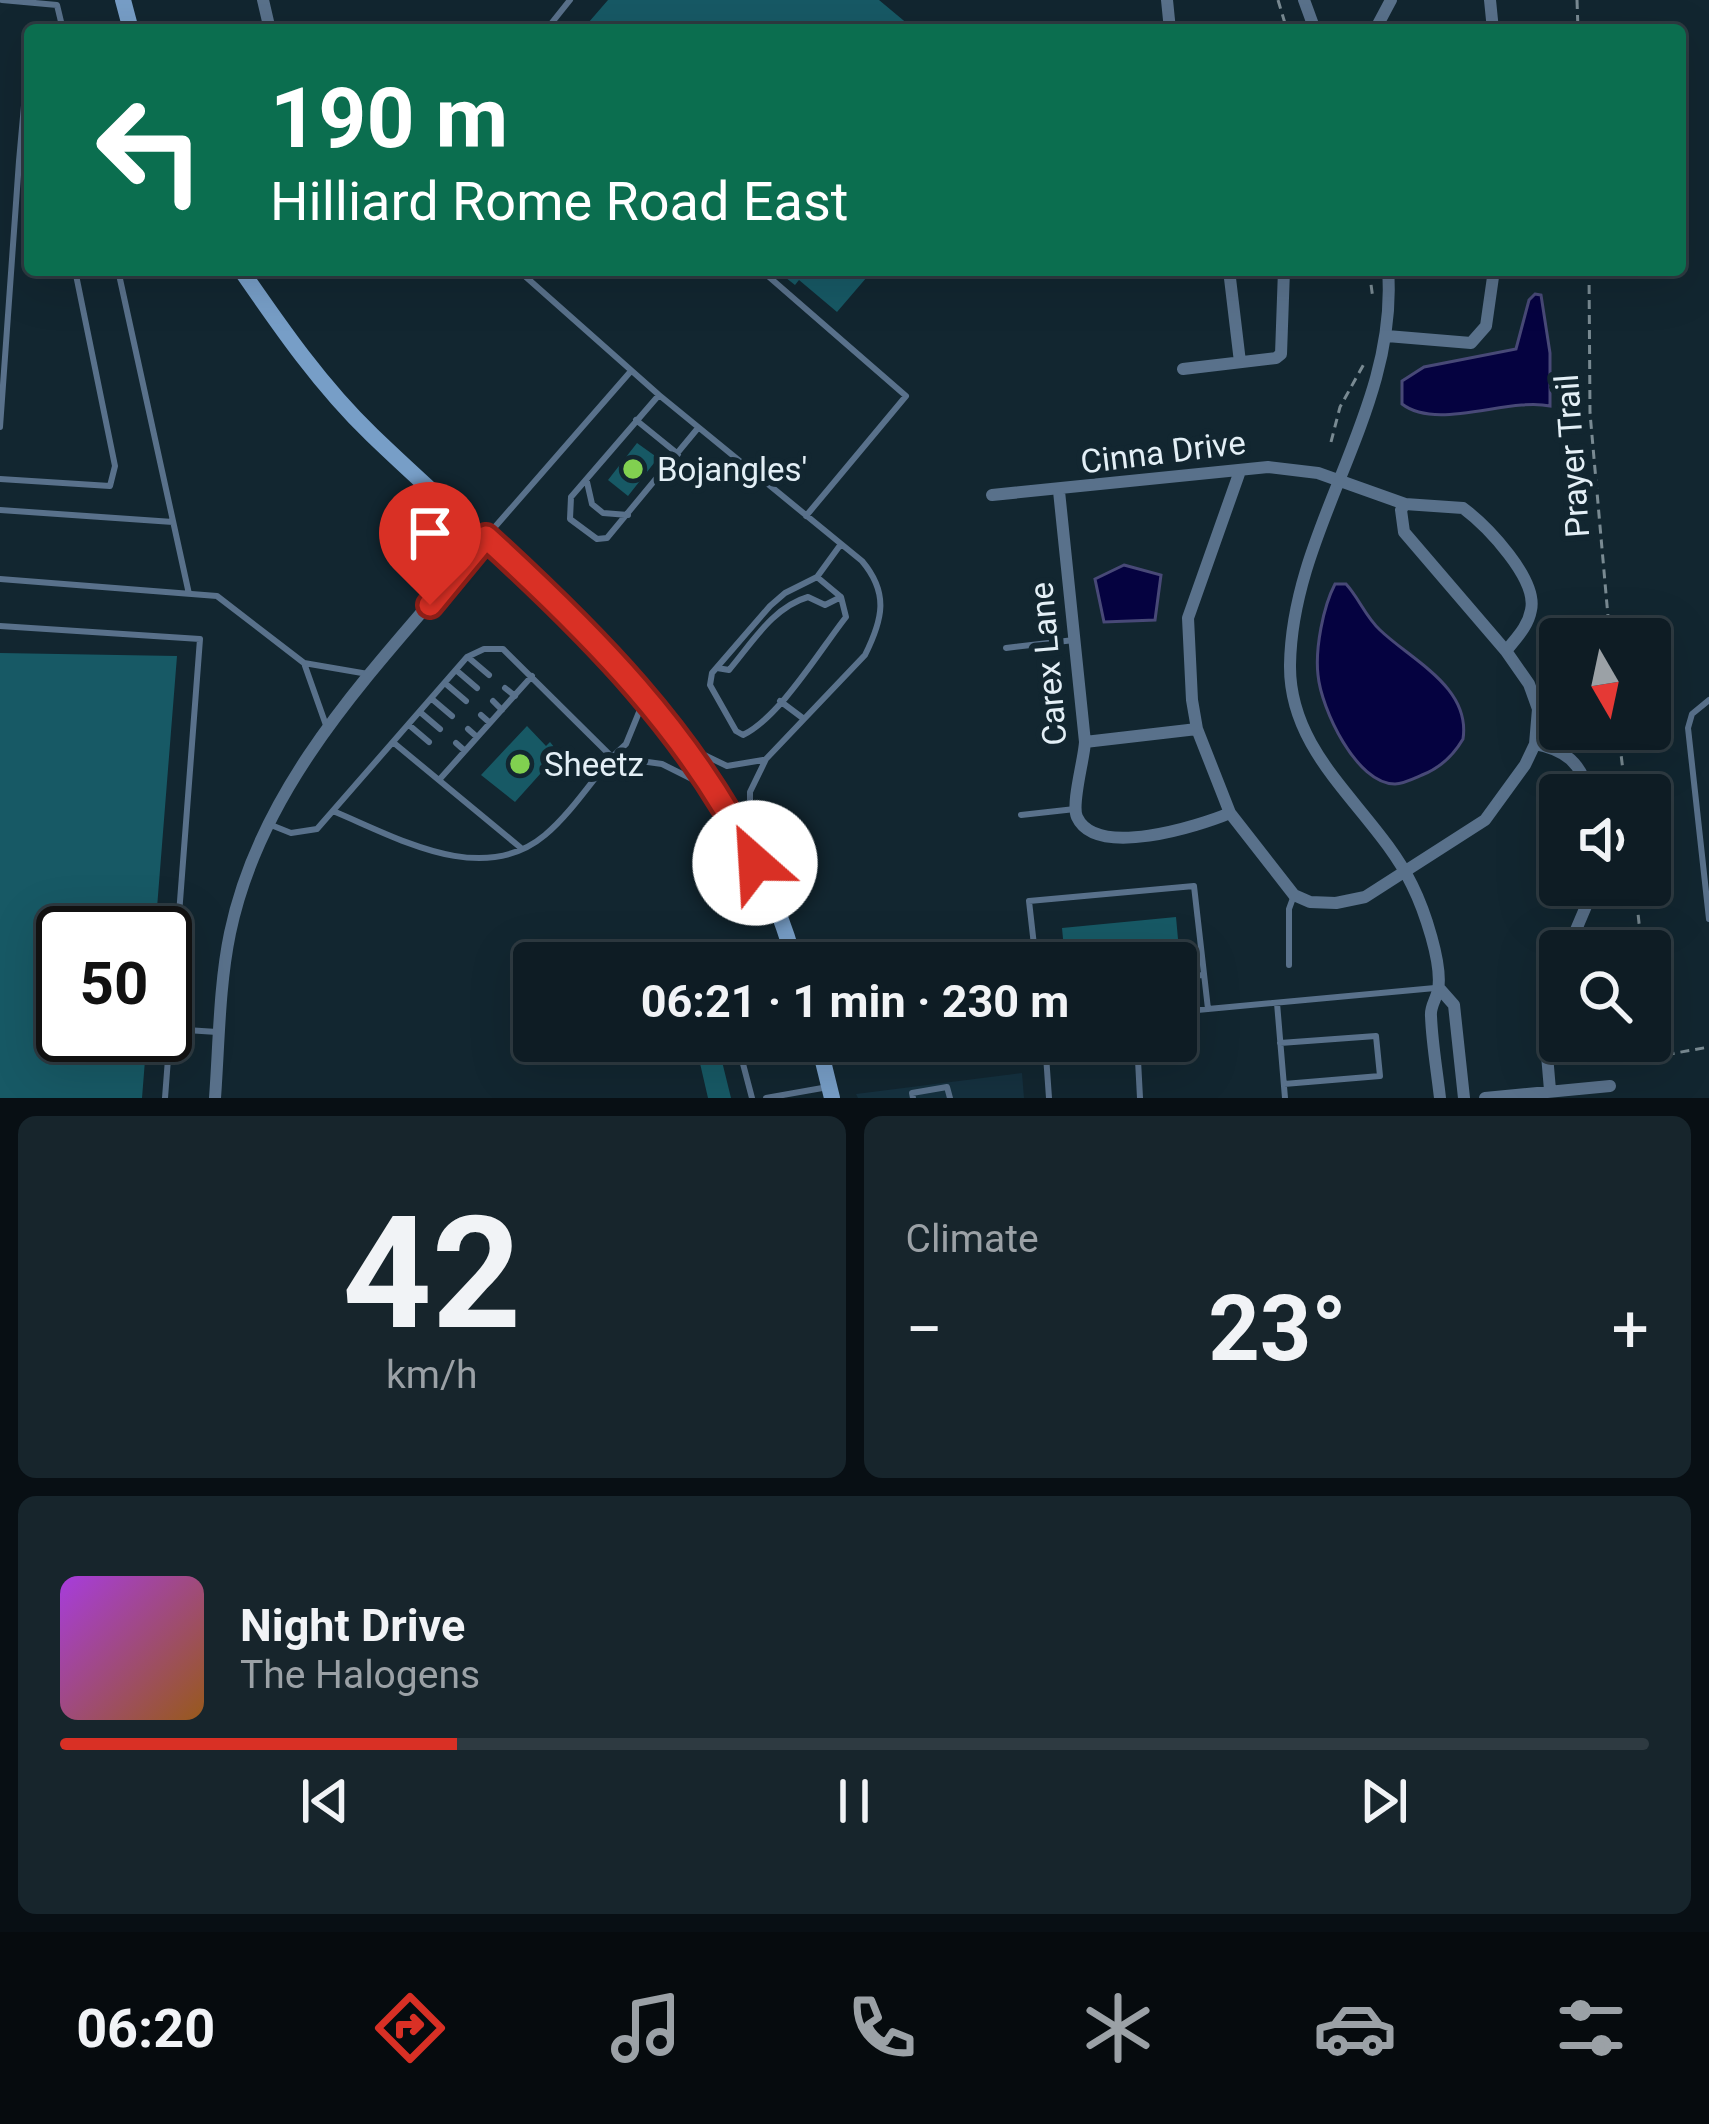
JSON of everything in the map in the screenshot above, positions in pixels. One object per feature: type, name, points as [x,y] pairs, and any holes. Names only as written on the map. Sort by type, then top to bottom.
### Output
[{"type":"main road","points":[[246,276],[286,335],[352,415],[616,662],[684,744],[720,796],[775,903],[788,942]]},
{"type":"main road","points":[[823,1062],[831,1093]]},
{"type":"street","points":[[1230,276],[1240,362]]},
{"type":"street","points":[[1183,369],[1276,358],[1284,348],[1284,276]]},
{"type":"street","points":[[1388,276],[1387,336],[1378,377],[1297,610],[1290,666],[1311,744],[1405,873],[1432,942],[1438,988],[1430,1010],[1440,1098]]},
{"type":"street","points":[[1387,336],[1471,343],[1486,326],[1493,276]]},
{"type":"street","name":"Cinna Drive","points":[[992,495],[1296,468],[1405,504],[1463,508],[1523,573],[1532,609],[1526,627],[1506,651]]},
{"type":"street","points":[[1240,471],[1187,618],[1197,729],[1229,813],[1294,895],[1310,902],[1365,897],[1485,820],[1525,765],[1534,744],[1538,710],[1529,684],[1403,532],[1405,504]]},
{"type":"street","name":"Carex Lane","points":[[1059,491],[1085,742],[1075,809]]},
{"type":"street","points":[[214,1098],[230,936],[245,877],[268,824],[308,752],[486,537]]},
{"type":"street","points":[[1085,742],[1197,729]]},
{"type":"street","points":[[1534,744],[1561,749],[1580,774]]},
{"type":"street","points":[[1075,809],[1086,829],[1113,837],[1187,830],[1229,813]]},
{"type":"street","points":[[1438,988],[1454,1005],[1464,1098]]},
{"type":"street","points":[[1548,1062],[1550,1090]]},
{"type":"street","points":[[1485,1098],[1610,1086]]},
{"type":"lane","points":[[2,0],[55,2]]},
{"type":"lane","points":[[551,24],[571,0]]},
{"type":"lane","points":[[0,428],[24,105]]},
{"type":"lane","points":[[19,160],[24,158]]},
{"type":"lane","points":[[0,479],[110,486],[116,466],[76,276]]},
{"type":"lane","points":[[119,276],[189,594]]},
{"type":"lane","points":[[525,276],[658,394],[842,544],[876,578],[882,605],[880,624],[865,655],[766,759],[751,792],[748,813],[755,863]]},
{"type":"lane","points":[[768,276],[906,396],[806,516]]},
{"type":"lane","points":[[486,537],[631,371]]},
{"type":"lane","points":[[658,394],[571,497],[570,519],[597,539],[615,532],[699,427]]},
{"type":"lane","points":[[636,420],[678,454]]},
{"type":"lane","points":[[587,478],[592,504],[603,513],[628,515]]},
{"type":"lane","points":[[0,509],[173,522]]},
{"type":"lane","points":[[817,577],[847,605],[846,616],[780,700],[743,736],[710,685],[717,668],[770,606],[817,577],[842,544]]},
{"type":"lane","points":[[0,579],[217,596],[304,663],[373,674]]},
{"type":"lane","points":[[717,668],[729,670],[793,601],[808,597],[825,605],[841,597]]},
{"type":"lane","points":[[0,626],[200,639],[179,906]]},
{"type":"lane","points":[[1006,648],[1074,640]]},
{"type":"lane","points":[[268,824],[305,833],[317,829],[467,657],[484,649],[502,649],[612,757],[662,764],[720,796]]},
{"type":"lane","points":[[467,657],[489,675]]},
{"type":"lane","points":[[304,663],[328,729]]},
{"type":"lane","points":[[456,670],[477,688]]},
{"type":"lane","points":[[439,780],[532,676]]},
{"type":"lane","points":[[444,683],[466,701]]},
{"type":"lane","points":[[505,688],[514,696]]},
{"type":"lane","points":[[333,811],[456,858],[487,857],[521,848],[544,837],[626,744],[645,697]]},
{"type":"lane","points":[[431,698],[452,716]]},
{"type":"lane","points":[[780,700],[804,719]]},
{"type":"lane","points":[[1709,700],[1692,714],[1688,728],[1709,919]]},
{"type":"lane","points":[[493,701],[502,710]]},
{"type":"lane","points":[[420,712],[440,730]]},
{"type":"lane","points":[[481,715],[490,723]]},
{"type":"lane","points":[[408,724],[429,742]]},
{"type":"lane","points":[[468,729],[477,737]]},
{"type":"lane","points":[[393,742],[521,848]]},
{"type":"lane","points":[[456,743],[465,751]]},
{"type":"lane","points":[[684,744],[727,766],[766,759]]},
{"type":"lane","points":[[445,755],[454,763]]},
{"type":"lane","points":[[1021,815],[1075,809]]},
{"type":"lane","points":[[1034,942],[1029,902],[1194,886],[1208,1009]]},
{"type":"lane","points":[[1289,965],[1289,909],[1294,895]]},
{"type":"lane","points":[[1197,976],[1204,975]]},
{"type":"lane","points":[[1197,1010],[1438,988]]},
{"type":"lane","points":[[1277,1003],[1285,1098]]},
{"type":"lane","points":[[192,1030],[220,1032]]},
{"type":"lane","points":[[1280,1042],[1376,1036],[1380,1076],[1284,1084]]},
{"type":"lane","points":[[165,1098],[168,1062]]},
{"type":"lane","points":[[742,1062],[752,1098]]},
{"type":"lane","points":[[1046,1062],[1048,1098]]},
{"type":"lane","points":[[1138,1062],[1140,1098]]},
{"type":"lane","points":[[913,1098],[912,1093],[947,1087],[950,1098]]},
{"type":"lane","points":[[766,1098],[831,1093]]},
{"type":"path","points":[[1370,276],[1374,306]]},
{"type":"path","name":"Prayer Trail","points":[[1589,276],[1590,413],[1608,618]]},
{"type":"path","points":[[1330,442],[1340,406],[1368,355]]},
{"type":"path","points":[[1671,1054],[1709,1047]]},
{"type":"shaded area","points":[[1541,295],[1550,353],[1550,406],[1434,414],[1402,404],[1402,381],[1424,367],[1516,349],[1529,300]]},
{"type":"shaded area","points":[[1124,565],[1161,575],[1155,620],[1104,622],[1095,579]]},
{"type":"shaded area","points":[[1335,584],[1346,584],[1375,625],[1436,676],[1458,704],[1463,739],[1446,761],[1409,781],[1381,781],[1367,772],[1333,724],[1317,665],[1324,616]]},
{"type":"shaded area","points":[[1022,1073],[1024,1098],[858,1098],[856,1094]]},
{"type":"building","points":[[608,0],[879,0],[908,24],[587,24]]},
{"type":"building","points":[[784,276],[868,276],[837,312],[799,280],[795,285]]},
{"type":"building","name":"Bojangles'","points":[[637,443],[658,458],[628,496],[608,480]]},
{"type":"building","points":[[0,653],[177,656],[157,906],[36,906],[36,1062],[145,1062],[142,1098],[0,1098]]},
{"type":"building","name":"Sheetz","points":[[527,726],[559,753],[515,802],[481,775]]},
{"type":"building","points":[[1176,917],[1178,942],[1063,942],[1062,928]]},
{"type":"building","points":[[700,1062],[722,1062],[731,1098],[708,1098]]},
{"type":"place","name":"Bojangles'","points":[[633,469]]},
{"type":"place","name":"Sheetz","points":[[520,764]]},
{"type":"route","points":[[430,605],[486,537],[616,662],[684,744],[725,803],[755,863]]}]
